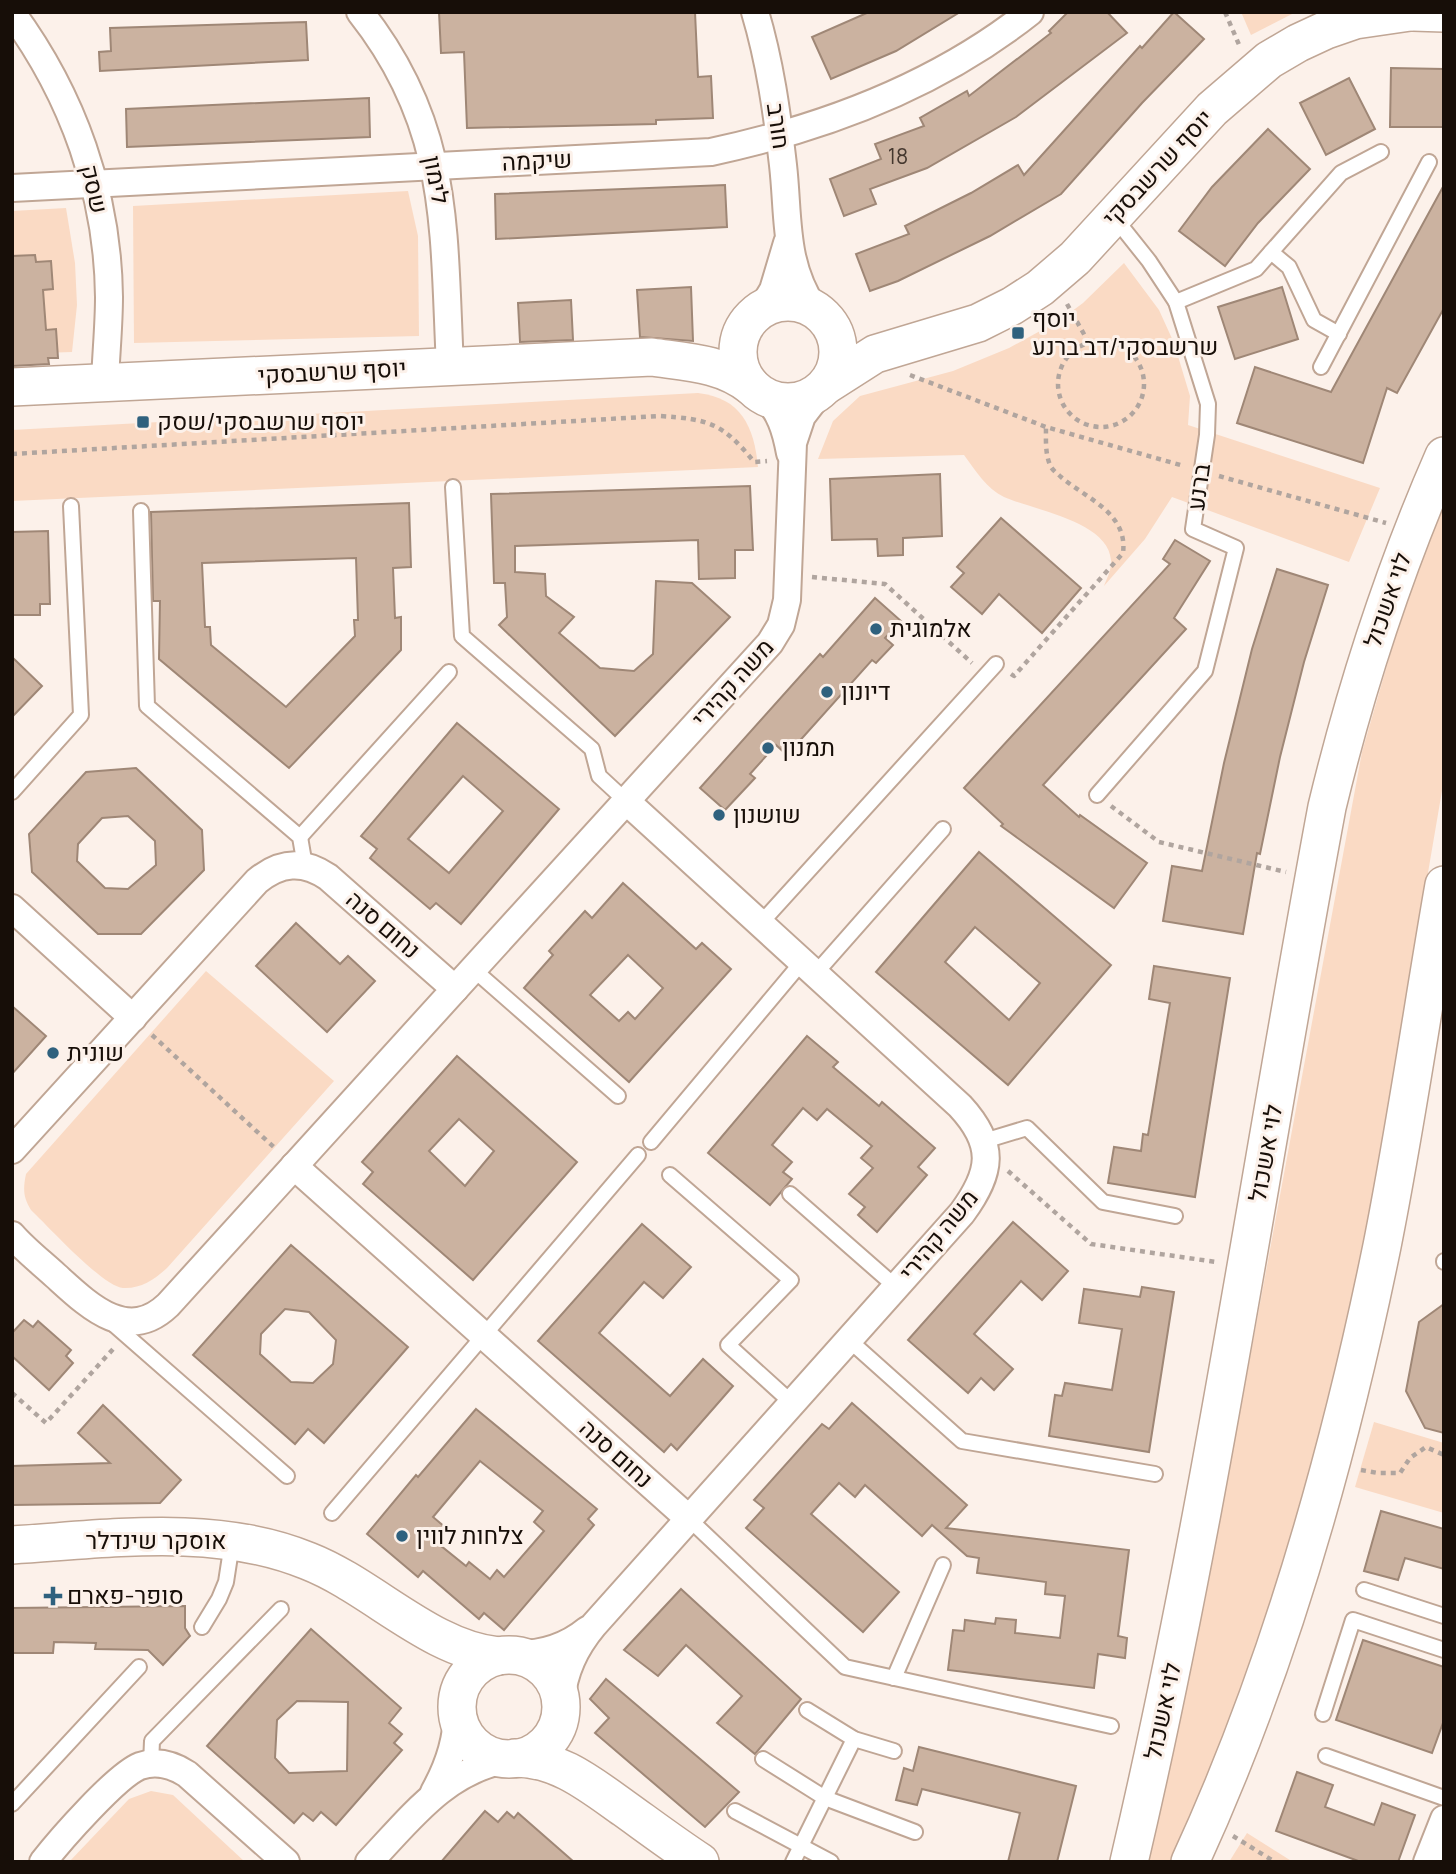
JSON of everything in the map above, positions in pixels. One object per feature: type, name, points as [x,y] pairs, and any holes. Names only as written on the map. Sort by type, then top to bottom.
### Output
[{"type":"street","name":"לימון","points":[[360,12],[381,41],[408,88],[426,133],[435,167],[443,220],[450,366]]},
{"type":"street","name":"חורב","points":[[755,12],[780,136],[788,241],[800,284],[817,311]]},
{"type":"street","name":"שיקמה","points":[[12,188],[711,152],[780,136],[859,107],[934,74],[971,54],[1030,12]]},
{"type":"street","name":"יוסף שרשבסקי","points":[[825,387],[867,358],[893,347],[959,330],[996,315],[1027,297],[1075,258],[1212,109],[1269,60],[1298,43],[1345,23],[1411,12],[1444,13]]},
{"type":"street","name":"שסק","points":[[12,13],[49,68],[67,104],[81,141],[101,216],[108,283],[104,382]]},
{"type":"street","name":"חורב","points":[[755,315],[773,290],[788,241]]},
{"type":"street","points":[[791,302],[817,311],[831,325],[838,347],[838,363],[825,387],[809,398],[794,402],[778,401],[757,391],[742,373],[738,358],[739,342],[755,315],[775,304],[791,302]]},
{"type":"street","name":"יוסף שרשבסקי","points":[[817,311],[838,326],[854,333],[873,338],[914,341]]},
{"type":"street","name":"יוסף שרשבסקי","points":[[12,387],[652,357],[713,342],[732,333],[755,315]]},
{"type":"street","name":"יוסף שרשבסקי","points":[[652,357],[721,369],[740,377],[757,391]]},
{"type":"street","name":"משה קהירי","points":[[455,989],[773,639],[784,616],[790,458],[806,410],[825,387]]},
{"type":"street","name":"משה קהירי","points":[[757,391],[774,407],[780,419],[790,458]]},
{"type":"street","name":"לוי אשכול","points":[[1129,1862],[1189,1583],[1327,807],[1356,693],[1413,531],[1444,456]]},
{"type":"street","points":[[626,801],[960,1106],[971,1118],[985,1147]]},
{"type":"street","points":[[12,1150],[257,881],[276,868],[305,866]]},
{"type":"street","name":"נחום סנה","points":[[305,866],[328,877],[455,989]]},
{"type":"street","points":[[1190,1862],[1262,1682],[1291,1597],[1330,1464],[1382,1244],[1444,885]]},
{"type":"street","points":[[12,908],[133,1017]]},
{"type":"street","points":[[12,1235],[99,1312],[134,1322],[151,1317],[160,1312],[455,989]]},
{"type":"street","name":"משה קהירי","points":[[561,1705],[570,1661],[594,1625],[970,1203],[984,1173],[985,1147]]},
{"type":"street","name":"נחום סנה","points":[[294,1166],[688,1518]]},
{"type":"street","name":"אוסקר שינדלר","points":[[12,1545],[157,1537],[232,1541],[282,1551],[356,1584],[408,1618],[460,1647],[479,1653],[505,1655]]},
{"type":"street","name":"אוסקר שינדלר","points":[[408,1618],[444,1668],[453,1685],[457,1708]]},
{"type":"street","name":"משה קהירי","points":[[505,1655],[533,1654],[559,1647],[594,1625]]},
{"type":"street","points":[[429,1799],[452,1753],[460,1688],[469,1674],[481,1663],[505,1655],[528,1658],[543,1666],[553,1678],[568,1743],[578,1764],[594,1786]]},
{"type":"street","points":[[369,1862],[429,1799],[456,1777],[480,1766],[531,1754],[550,1740],[558,1726],[561,1705]]},
{"type":"street","points":[[457,1708],[462,1728],[470,1741],[490,1755],[511,1759],[527,1758],[556,1766],[594,1786],[700,1862]]},
{"type":"street","points":[[43,1862],[119,1779],[134,1769],[150,1764],[168,1765],[187,1774],[286,1862]]},
{"type":"street","points":[[1427,1862],[1444,1819]]},
{"type":"lane","points":[[1176,302],[1256,269],[1341,173],[1381,152]]},
{"type":"lane","points":[[1321,367],[1429,162]]},
{"type":"lane","name":"ברנע","points":[[1097,795],[1205,671],[1236,548],[1193,529],[1208,404],[1176,302],[1149,261],[1113,216]]},
{"type":"lane","points":[[1271,252],[1289,267],[1314,320],[1339,334]]},
{"type":"lane","points":[[453,487],[462,636],[592,749],[599,776],[626,801]]},
{"type":"lane","points":[[12,792],[81,715],[71,506]]},
{"type":"lane","points":[[141,512],[147,706],[300,838],[305,866]]},
{"type":"lane","points":[[760,923],[991,669]]},
{"type":"lane","points":[[300,838],[449,672]]},
{"type":"lane","points":[[651,1142],[809,968],[943,829]]},
{"type":"lane","points":[[473,969],[618,1096]]},
{"type":"lane","points":[[985,1147],[1027,1128],[1103,1202],[1175,1216]]},
{"type":"lane","points":[[332,1513],[638,1155]]},
{"type":"lane","points":[[670,1175],[791,1280],[729,1345],[792,1404]]},
{"type":"lane","points":[[790,1194],[896,1287]]},
{"type":"lane","points":[[99,1312],[287,1476]]},
{"type":"lane","points":[[849,1340],[962,1441],[1155,1474]]},
{"type":"lane","points":[[688,1518],[845,1667],[1111,1726]]},
{"type":"lane","points":[[202,1627],[226,1582],[232,1541]]},
{"type":"lane","points":[[894,1678],[943,1565]]},
{"type":"lane","points":[[1364,1590],[1444,1616]]},
{"type":"lane","points":[[150,1764],[152,1741],[281,1609]]},
{"type":"lane","points":[[1323,1714],[1353,1620],[1444,1650]]},
{"type":"lane","points":[[12,1804],[139,1667]]},
{"type":"lane","points":[[807,1710],[854,1739],[894,1751]]},
{"type":"lane","points":[[793,1862],[854,1739]]},
{"type":"lane","points":[[1326,1756],[1444,1798]]},
{"type":"lane","points":[[762,1759],[825,1798],[915,1832]]},
{"type":"lane","points":[[734,1811],[831,1862]]},
{"type":"path","points":[[1052,278],[1089,342]]},
{"type":"path","points":[[1089,342],[1110,342],[1128,351],[1140,366],[1144,386],[1138,406],[1124,420],[1106,427],[1085,424],[1073,417],[1064,407],[1059,395],[1058,382],[1067,357],[1089,342]]},
{"type":"path","points":[[867,358],[1046,427],[1413,531]]},
{"type":"path","points":[[12,454],[660,416],[696,418],[720,427],[754,462],[790,458]]},
{"type":"path","points":[[1080,436],[1085,424]]},
{"type":"path","points":[[787,575],[885,584],[991,669],[1014,676],[1123,553],[1123,533],[1116,521],[1099,504],[1051,468],[1046,454],[1046,427]]},
{"type":"path","points":[[1097,795],[1159,842],[1314,878]]},
{"type":"path","points":[[133,1017],[294,1166]]},
{"type":"path","points":[[985,1147],[1091,1244],[1246,1266]]},
{"type":"path","points":[[12,1394],[46,1423],[126,1335]]},
{"type":"path","points":[[1330,1464],[1378,1473],[1400,1472],[1410,1458],[1426,1447],[1444,1455]]},
{"type":"path","points":[[1208,1822],[1275,1862]]},
{"type":"shaded area","points":[[1241,12],[1296,12],[1251,35]]},
{"type":"shaded area","points":[[408,191],[418,236],[419,336],[134,343],[133,206]]},
{"type":"shaded area","points":[[66,208],[75,263],[77,305],[72,352],[12,354],[12,211]]},
{"type":"shaded area","points":[[1124,263],[1159,310],[1174,343],[1190,396],[1188,425],[1380,488],[1349,562],[1172,497],[1145,539],[1104,586],[1111,560],[1107,547],[1097,536],[1067,519],[998,494],[982,479],[964,455],[818,459],[833,421],[860,396],[953,371],[1009,348],[1060,320],[1083,303]]},
{"type":"shaded area","points":[[698,393],[725,401],[743,416],[753,439],[758,467],[12,501],[12,430]]},
{"type":"shaded area","points":[[1444,497],[1444,779],[1369,1218],[1345,1338],[1317,1459],[1276,1599],[1225,1734],[1170,1862],[1143,1862],[1205,1601],[1362,752],[1407,596]]},
{"type":"shaded area","points":[[206,971],[334,1081],[167,1268],[158,1276],[136,1287],[123,1288],[114,1285],[89,1267],[31,1210],[24,1193],[26,1174]]},
{"type":"shaded area","points":[[1374,1422],[1444,1443],[1444,1513],[1355,1487]]},
{"type":"shaded area","points":[[151,1791],[173,1795],[245,1862],[69,1862],[129,1799]]},
{"type":"shaded area","points":[[1247,1833],[1293,1862],[1229,1862]]},
{"type":"building","points":[[439,12],[695,12],[698,77],[711,76],[713,118],[656,120],[656,124],[467,128],[464,52],[441,53]]},
{"type":"building","points":[[869,12],[960,12],[896,51],[831,79],[812,37]]},
{"type":"building","points":[[1068,12],[1107,12],[1127,33],[1016,117],[927,168],[870,189],[876,204],[844,216],[830,179],[881,159],[875,144],[924,126],[920,118],[967,91],[969,96],[1051,33],[1049,31]]},
{"type":"building","points":[[1174,12],[1204,39],[1142,103],[1061,194],[990,236],[898,281],[870,291],[856,254],[909,234],[905,226],[971,193],[1018,165],[1024,175]]},
{"type":"building","points":[[306,22],[308,60],[100,71],[99,52],[111,51],[110,28]]},
{"type":"building","points":[[1391,68],[1444,69],[1444,127],[1390,127]]},
{"type":"building","points":[[1349,78],[1375,129],[1326,155],[1300,103]]},
{"type":"building","points":[[369,98],[370,137],[127,147],[126,109]]},
{"type":"building","points":[[1268,129],[1310,169],[1258,223],[1225,266],[1179,231],[1212,187]]},
{"type":"building","points":[[725,185],[727,227],[496,239],[495,194]]},
{"type":"building","points":[[1444,185],[1444,308],[1397,393],[1387,388],[1363,463],[1237,423],[1255,367],[1331,392]]},
{"type":"building","points":[[35,255],[36,262],[51,261],[53,289],[43,290],[46,330],[56,329],[58,358],[48,358],[49,364],[12,366],[12,256]]},
{"type":"building","points":[[691,287],[693,341],[640,337],[637,290]]},
{"type":"building","points":[[1282,287],[1298,339],[1235,359],[1218,307]]},
{"type":"building","points":[[571,300],[573,340],[520,342],[518,303]]},
{"type":"building","points":[[940,474],[942,536],[903,538],[903,555],[878,556],[877,539],[832,540],[830,479]]},
{"type":"building","points":[[750,486],[753,550],[735,550],[735,578],[699,579],[698,540],[515,546],[515,572],[545,574],[546,596],[574,617],[559,633],[600,668],[634,671],[653,654],[656,581],[692,583],[730,617],[615,736],[499,625],[507,617],[505,583],[494,583],[491,494]]},
{"type":"building","points":[[409,503],[411,567],[393,568],[395,618],[401,617],[401,650],[289,768],[159,659],[160,601],[153,601],[151,512]],"holes":[[[356,558],[358,620],[354,620],[355,636],[286,707],[211,645],[210,627],[205,627],[202,563]]]},
{"type":"building","points":[[1001,518],[1081,588],[1042,633],[999,594],[982,614],[951,587],[964,573],[957,567]]},
{"type":"building","points":[[48,531],[50,604],[40,604],[40,615],[12,615],[12,532]]},
{"type":"building","points":[[1175,540],[1210,561],[1174,618],[1186,629],[1043,785],[1079,817],[1080,815],[1147,863],[1114,908],[1001,826],[1003,824],[964,788],[1170,564],[1163,559]]},
{"type":"building","points":[[1277,569],[1328,585],[1304,662],[1280,757],[1260,854],[1257,853],[1243,934],[1163,921],[1172,866],[1202,871],[1224,763],[1252,649]]},
{"type":"building","points":[[875,598],[901,621],[885,638],[893,645],[876,663],[872,660],[787,755],[776,745],[750,774],[755,778],[725,810],[700,788],[820,654],[823,657]]},
{"type":"building","points":[[12,657],[42,686],[12,717]]},
{"type":"building","points":[[457,723],[559,809],[461,924],[436,903],[430,909],[370,858],[377,849],[361,836]],"holes":[[[463,776],[503,811],[449,873],[408,839]]]},
{"type":"building","points":[[136,768],[202,830],[204,870],[141,934],[98,934],[32,872],[29,834],[86,772]],"holes":[[[128,816],[155,841],[156,865],[128,889],[105,888],[77,861],[78,844],[102,818]]]},
{"type":"building","points":[[979,852],[1111,965],[1008,1085],[876,972]],"holes":[[[975,927],[1040,983],[1009,1020],[945,962]]]},
{"type":"building","points":[[623,883],[696,949],[702,943],[731,969],[629,1082],[524,988],[553,955],[549,951],[585,911],[592,918]],"holes":[[[628,955],[663,988],[635,1019],[628,1012],[619,1021],[590,995]]]},
{"type":"building","points":[[296,923],[340,964],[348,956],[375,981],[327,1032],[256,966]]},
{"type":"building","points":[[1154,966],[1230,978],[1195,1197],[1108,1183],[1114,1147],[1141,1151],[1143,1134],[1148,1135],[1170,1003],[1149,999]]},
{"type":"building","points":[[12,1006],[46,1036],[12,1074]]},
{"type":"building","points":[[807,1036],[838,1062],[833,1067],[879,1106],[882,1102],[935,1148],[918,1167],[927,1175],[877,1232],[858,1215],[865,1207],[849,1194],[873,1168],[861,1158],[872,1146],[827,1109],[817,1120],[803,1108],[772,1145],[792,1162],[783,1172],[792,1179],[770,1205],[708,1153]]},
{"type":"building","points":[[457,1056],[577,1162],[473,1280],[363,1184],[373,1172],[362,1162]],"holes":[[[459,1119],[494,1151],[465,1186],[429,1151]]]},
{"type":"building","points":[[1013,1222],[1068,1271],[1042,1300],[1021,1281],[974,1334],[1013,1369],[994,1390],[981,1378],[968,1393],[908,1340]]},
{"type":"building","points":[[642,1224],[691,1267],[663,1298],[644,1282],[599,1333],[670,1396],[703,1359],[733,1386],[677,1450],[671,1444],[664,1452],[538,1341]]},
{"type":"building","points":[[291,1245],[408,1347],[324,1443],[308,1429],[295,1444],[193,1355]],"holes":[[[285,1309],[309,1312],[336,1340],[333,1364],[313,1383],[291,1382],[260,1354],[261,1334]]]},
{"type":"building","points":[[1142,1287],[1174,1292],[1149,1452],[1049,1436],[1055,1395],[1062,1396],[1065,1383],[1112,1390],[1122,1329],[1079,1323],[1084,1289],[1140,1297]]},
{"type":"building","points":[[1444,1304],[1444,1433],[1425,1428],[1406,1391],[1419,1322]]},
{"type":"building","points":[[24,1320],[33,1327],[38,1321],[71,1350],[66,1356],[73,1363],[49,1390],[12,1356],[12,1333]]},
{"type":"building","points":[[852,1403],[967,1505],[946,1528],[1129,1550],[1118,1636],[1127,1638],[1125,1658],[1098,1654],[1094,1688],[948,1670],[953,1630],[964,1631],[965,1620],[995,1624],[996,1618],[1016,1620],[1015,1633],[1060,1638],[1065,1596],[1045,1594],[1046,1582],[977,1573],[979,1558],[967,1556],[932,1525],[922,1536],[865,1485],[855,1497],[839,1483],[811,1514],[899,1592],[863,1632],[746,1528],[764,1508],[754,1500],[822,1424],[829,1429]]},
{"type":"building","points":[[103,1405],[181,1480],[160,1503],[12,1505],[12,1466],[110,1463],[78,1433]]},
{"type":"building","points":[[476,1409],[597,1509],[588,1519],[594,1525],[504,1630],[484,1613],[479,1619],[423,1571],[418,1577],[367,1534],[416,1475],[418,1477]],"holes":[[[480,1461],[543,1511],[534,1522],[544,1531],[504,1577],[497,1570],[490,1579],[469,1562],[466,1566],[435,1541],[446,1528],[433,1517]]]},
{"type":"building","points":[[1381,1511],[1444,1529],[1444,1569],[1405,1558],[1398,1580],[1364,1571]]},
{"type":"building","points":[[681,1589],[801,1699],[755,1754],[717,1723],[742,1696],[686,1645],[658,1676],[624,1650]]},
{"type":"building","points":[[185,1606],[185,1628],[190,1636],[163,1665],[148,1650],[95,1649],[96,1643],[54,1642],[53,1653],[12,1653],[12,1608]]},
{"type":"building","points":[[311,1629],[401,1708],[389,1723],[402,1734],[394,1743],[402,1750],[336,1825],[321,1812],[313,1821],[303,1813],[294,1823],[207,1746]],"holes":[[[297,1701],[348,1702],[347,1771],[289,1773],[275,1758],[277,1720]]]},
{"type":"building","points":[[1363,1640],[1444,1667],[1444,1720],[1432,1753],[1336,1720]]},
{"type":"building","points":[[606,1679],[739,1792],[705,1827],[595,1733],[609,1718],[590,1699]]},
{"type":"building","points":[[919,1747],[1076,1786],[1057,1862],[1008,1862],[1020,1813],[922,1789],[917,1805],[896,1800],[904,1768],[913,1771]]},
{"type":"building","points":[[1297,1772],[1333,1785],[1325,1807],[1374,1825],[1382,1803],[1415,1815],[1398,1862],[1361,1862],[1276,1831]]},
{"type":"building","points":[[485,1811],[498,1822],[507,1812],[514,1818],[518,1813],[574,1862],[441,1862]]},
{"type":"place","name":"יוסף שרשבסקי/דב ברנע","points":[[1018,333]]},
{"type":"place","name":"יוסף שרשבסקי/שסק","points":[[143,422]]},
{"type":"place","name":"אלמוגית","points":[[876,629]]},
{"type":"place","name":"דיונון","points":[[827,692]]},
{"type":"place","name":"תמנון","points":[[768,748]]},
{"type":"place","name":"שושנון","points":[[719,815]]},
{"type":"place","name":"שונית","points":[[53,1053]]},
{"type":"place","name":"צלחות לווין","points":[[402,1536]]},
{"type":"place","name":"סופר-פארם","points":[[53,1596]]}]
